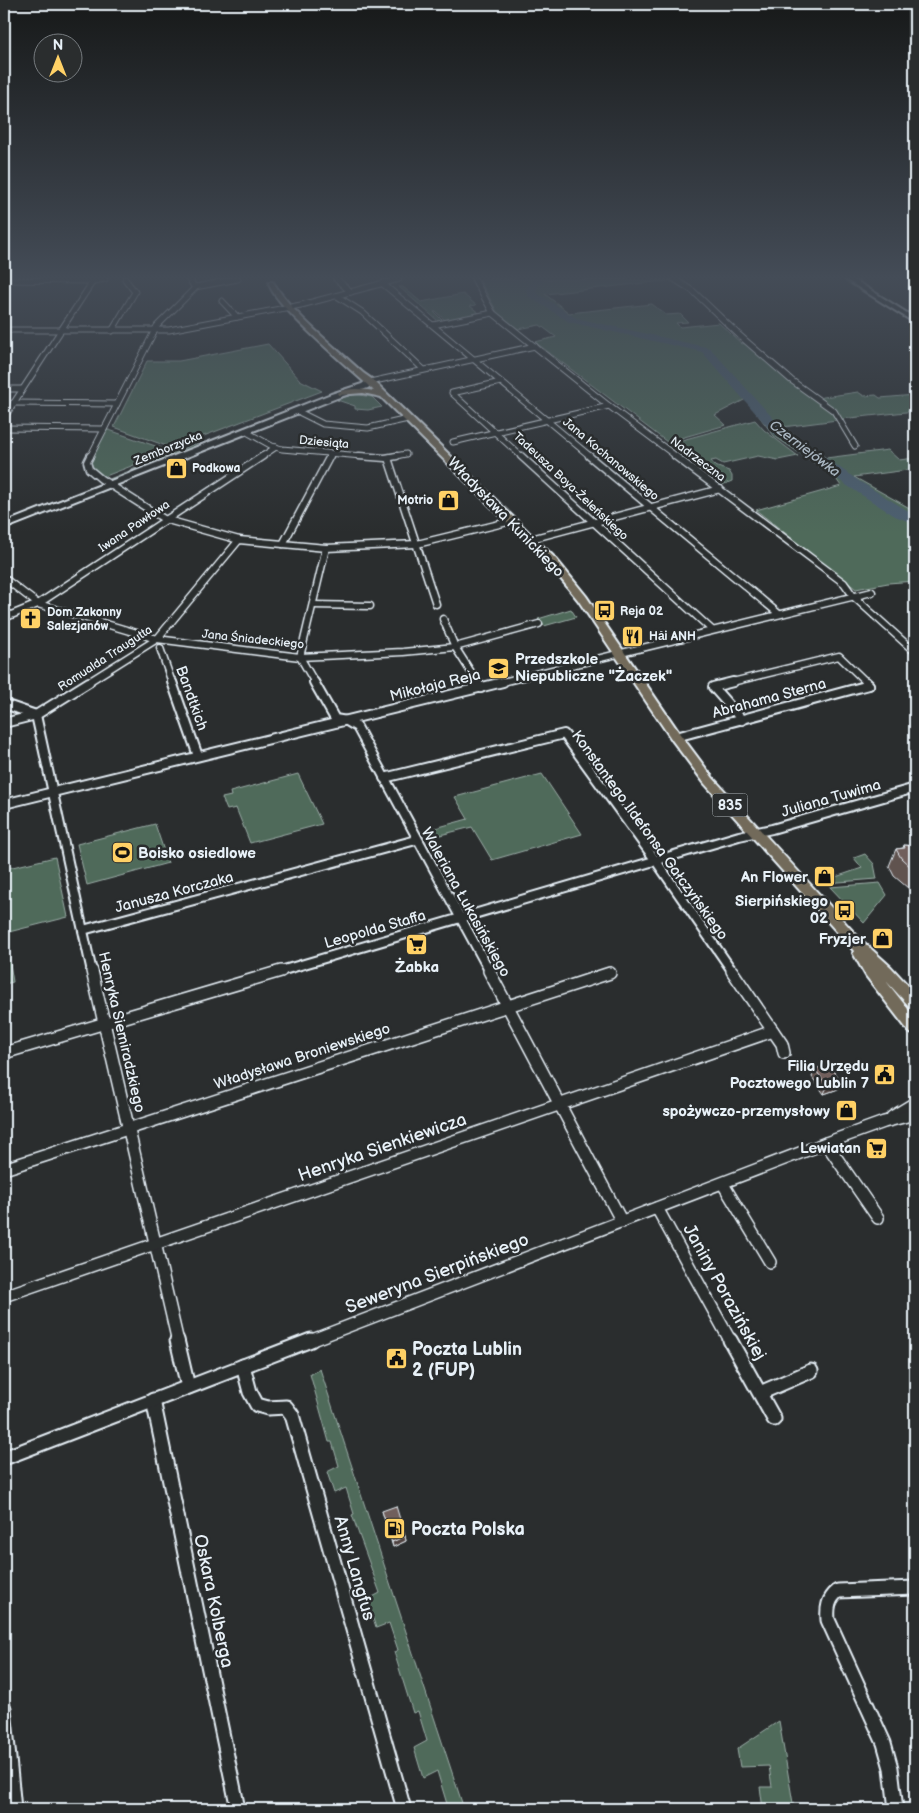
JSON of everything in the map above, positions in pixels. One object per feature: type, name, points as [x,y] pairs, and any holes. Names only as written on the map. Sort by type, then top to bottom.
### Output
[{"type":"main road","name":"Władysława Kunickiego","points":[[349,364],[532,539],[578,593],[676,737],[709,781],[855,943],[886,971],[915,1003]]},
{"type":"main road","points":[[342,392],[363,391],[383,395]]},
{"type":"main road","name":"Władysława Kunickiego","points":[[855,943],[871,972],[915,1030]]},
{"type":"street","points":[[4,418],[39,364]]},
{"type":"street","points":[[137,364],[89,458],[88,466],[109,485],[164,519],[239,540],[326,548],[417,544],[512,521]]},
{"type":"street","points":[[416,364],[422,369]]},
{"type":"street","points":[[370,382],[450,364]]},
{"type":"street","name":"Jana Kochanowskiego","points":[[479,364],[779,614]]},
{"type":"street","name":"Nadrzeczna","points":[[557,364],[609,406],[844,583],[854,597],[915,652]]},
{"type":"street","points":[[772,364],[791,380],[834,411],[855,446]]},
{"type":"street","name":"Zemborzycka","points":[[4,526],[342,392],[365,386],[370,382]]},
{"type":"street","name":"Tadeusza Boya-Żeleńskiego","points":[[501,382],[452,393],[712,630]]},
{"type":"street","points":[[4,389],[22,390]]},
{"type":"street","points":[[13,403],[117,404]]},
{"type":"street","points":[[453,442],[609,406]]},
{"type":"street","points":[[297,411],[323,424],[368,428],[408,419]]},
{"type":"street","points":[[4,428],[104,429]]},
{"type":"street","name":"Dziesiąta","points":[[245,431],[276,448],[388,458],[406,454]]},
{"type":"street","name":"Iwana Pawłowa","points":[[4,618],[38,604],[164,519],[276,448]]},
{"type":"street","points":[[283,544],[331,453]]},
{"type":"street","points":[[388,458],[436,604]]},
{"type":"street","points":[[532,539],[720,489]]},
{"type":"street","name":"Romualda Traugutta","points":[[4,723],[36,716],[157,639],[239,540]]},
{"type":"street","points":[[300,656],[326,548]]},
{"type":"street","name":"Jana Śniadeckiego","points":[[4,578],[38,604],[157,639],[300,656],[403,652],[455,647],[540,624]]},
{"type":"street","name":"Mikołaja Reja","points":[[4,804],[620,654],[632,649],[872,592]]},
{"type":"street","points":[[313,604],[370,606]]},
{"type":"street","points":[[443,619],[455,647],[481,688]]},
{"type":"street","name":"Bandtkich","points":[[160,648],[198,756]]},
{"type":"street","name":"Waleriana Łukasińskiego","points":[[300,656],[335,719],[347,721],[357,727],[416,840],[461,918],[622,1222]]},
{"type":"street","name":"Abrahama Sterna","points":[[676,737],[742,720],[869,685],[839,656],[714,686],[742,720]]},
{"type":"street","points":[[4,704],[36,716]]},
{"type":"street","name":"Henryka Siemiradzkiego","points":[[36,716],[63,845],[188,1387]]},
{"type":"street","name":"Konstantego Ildefonsa Gałczyńskiego","points":[[384,778],[564,734],[656,861],[782,1044],[784,1053]]},
{"type":"street","name":"Juliana Tuwima","points":[[754,832],[915,788]]},
{"type":"street","name":"Leopolda Staffa","points":[[4,1053],[754,832]]},
{"type":"street","name":"Janusza Korczaka","points":[[83,930],[416,840]]},
{"type":"street","name":"Władysława Broniewskiego","points":[[4,1169],[610,973]]},
{"type":"street","name":"Henryka Sienkiewicza","points":[[4,1296],[772,1031]]},
{"type":"street","name":"Seweryna Sierpińskiego","points":[[884,1122],[915,1103]]},
{"type":"street","name":"Seweryna Sierpińskiego","points":[[4,1458],[826,1143],[884,1122],[915,1114]]},
{"type":"street","points":[[826,1143],[878,1218]]},
{"type":"street","points":[[722,1184],[770,1262]]},
{"type":"street","name":"Janiny Porazińskiej","points":[[657,1208],[774,1419]]},
{"type":"street","name":"Anny Langfus","points":[[243,1366],[256,1405],[268,1408],[286,1408],[292,1415],[404,1809]]},
{"type":"street","points":[[760,1393],[812,1371]]},
{"type":"street","name":"Oskara Kolberga","points":[[153,1400],[238,1809]]},
{"type":"street","points":[[896,1809],[891,1768],[884,1744],[828,1620],[827,1606],[831,1596],[838,1591],[915,1588]]},
{"type":"street","points":[[4,1708],[14,1809]]},
{"type":"green space","points":[[146,364],[285,364],[300,380],[322,391],[172,448],[114,427]]},
{"type":"green space","points":[[564,364],[772,364],[827,408],[837,420],[783,427],[826,458],[888,450],[899,460],[915,458],[915,469],[854,477],[915,511],[915,581],[888,583],[856,589],[756,510],[841,486],[834,476],[774,436],[746,399],[715,415],[726,425],[667,442]]},
{"type":"green space","points":[[858,392],[864,396],[876,395],[880,398],[915,395],[912,403],[915,403],[915,411],[841,419],[817,398]]},
{"type":"green space","points":[[353,394],[372,397],[382,407],[368,410],[355,409],[355,406],[337,400]]},
{"type":"green space","points":[[755,420],[764,430],[798,456],[778,460],[758,456],[723,464],[716,460],[711,461],[715,466],[729,471],[732,476],[732,481],[722,485],[671,443]]},
{"type":"green space","points":[[106,430],[170,451],[103,477],[93,467],[91,462]]},
{"type":"green space","points":[[195,444],[199,446],[115,480],[107,480]]},
{"type":"green space","points":[[571,609],[576,617],[544,626],[538,619]]},
{"type":"green space","points":[[298,774],[322,824],[250,843],[236,808],[227,810],[222,798],[231,796],[230,792]]},
{"type":"green space","points":[[542,774],[582,834],[492,860],[472,827],[432,837],[428,830],[468,819],[455,797]]},
{"type":"green space","points":[[155,824],[168,863],[87,885],[77,844]]},
{"type":"green space","points":[[865,854],[874,864],[877,879],[826,883],[824,881],[862,868],[854,858]]},
{"type":"green space","points":[[55,857],[68,917],[5,933],[13,982],[4,984],[4,869]]},
{"type":"green space","points":[[880,883],[887,895],[864,923],[830,887]]},
{"type":"green space","points":[[320,1369],[464,1809],[445,1809],[444,1806],[447,1804],[437,1771],[423,1778],[414,1748],[427,1741],[418,1711],[413,1713],[394,1652],[398,1650],[389,1623],[376,1628],[367,1600],[380,1593],[352,1515],[354,1514],[346,1488],[334,1493],[327,1472],[339,1466],[332,1442],[329,1442],[310,1374]]},
{"type":"green space","points":[[779,1721],[794,1809],[763,1809],[760,1787],[772,1787],[769,1766],[740,1767],[737,1749]]},
{"type":"building","points":[[912,843],[915,843],[915,871],[901,858],[896,849],[905,848],[904,845],[913,846]]},
{"type":"building","points":[[829,1064],[841,1081],[827,1086],[815,1069]]},
{"type":"building","name":"Poczta Polska","points":[[396,1506],[405,1536],[392,1542],[382,1511]]},
{"type":"waterway","name":"Czerniejówka","points":[[718,364],[777,430],[854,484],[900,513],[915,520]]},
{"type":"place","name":"Podkowa","points":[[176,468]]},
{"type":"place","name":"Motrio","points":[[449,500]]},
{"type":"place","name":"Reja 02","points":[[604,611]]},
{"type":"place","name":"Dom Zakonny Salezjanów","points":[[31,619]]},
{"type":"place","name":"Hải ANH","points":[[633,636]]},
{"type":"place","name":"Przedszkole Niepubliczne \"Żaczek\"","points":[[499,668]]},
{"type":"place","name":"Boisko osiedlowe","points":[[122,853]]},
{"type":"place","name":"An Flower","points":[[824,877]]},
{"type":"place","name":"Sierpińskiego 02","points":[[844,910]]},
{"type":"place","name":"Fryzjer","points":[[882,939]]},
{"type":"place","name":"Żabka","points":[[417,944]]},
{"type":"place","name":"Filia Urzędu Pocztowego Lublin 7","points":[[885,1075]]},
{"type":"place","name":"spożywczo-przemysłowy","points":[[846,1111]]},
{"type":"place","name":"Lewiatan","points":[[877,1148]]},
{"type":"place","name":"Poczta Lublin 2 (FUP)","points":[[396,1359]]},
{"type":"place","name":"Poczta Polska","points":[[395,1529]]}]
